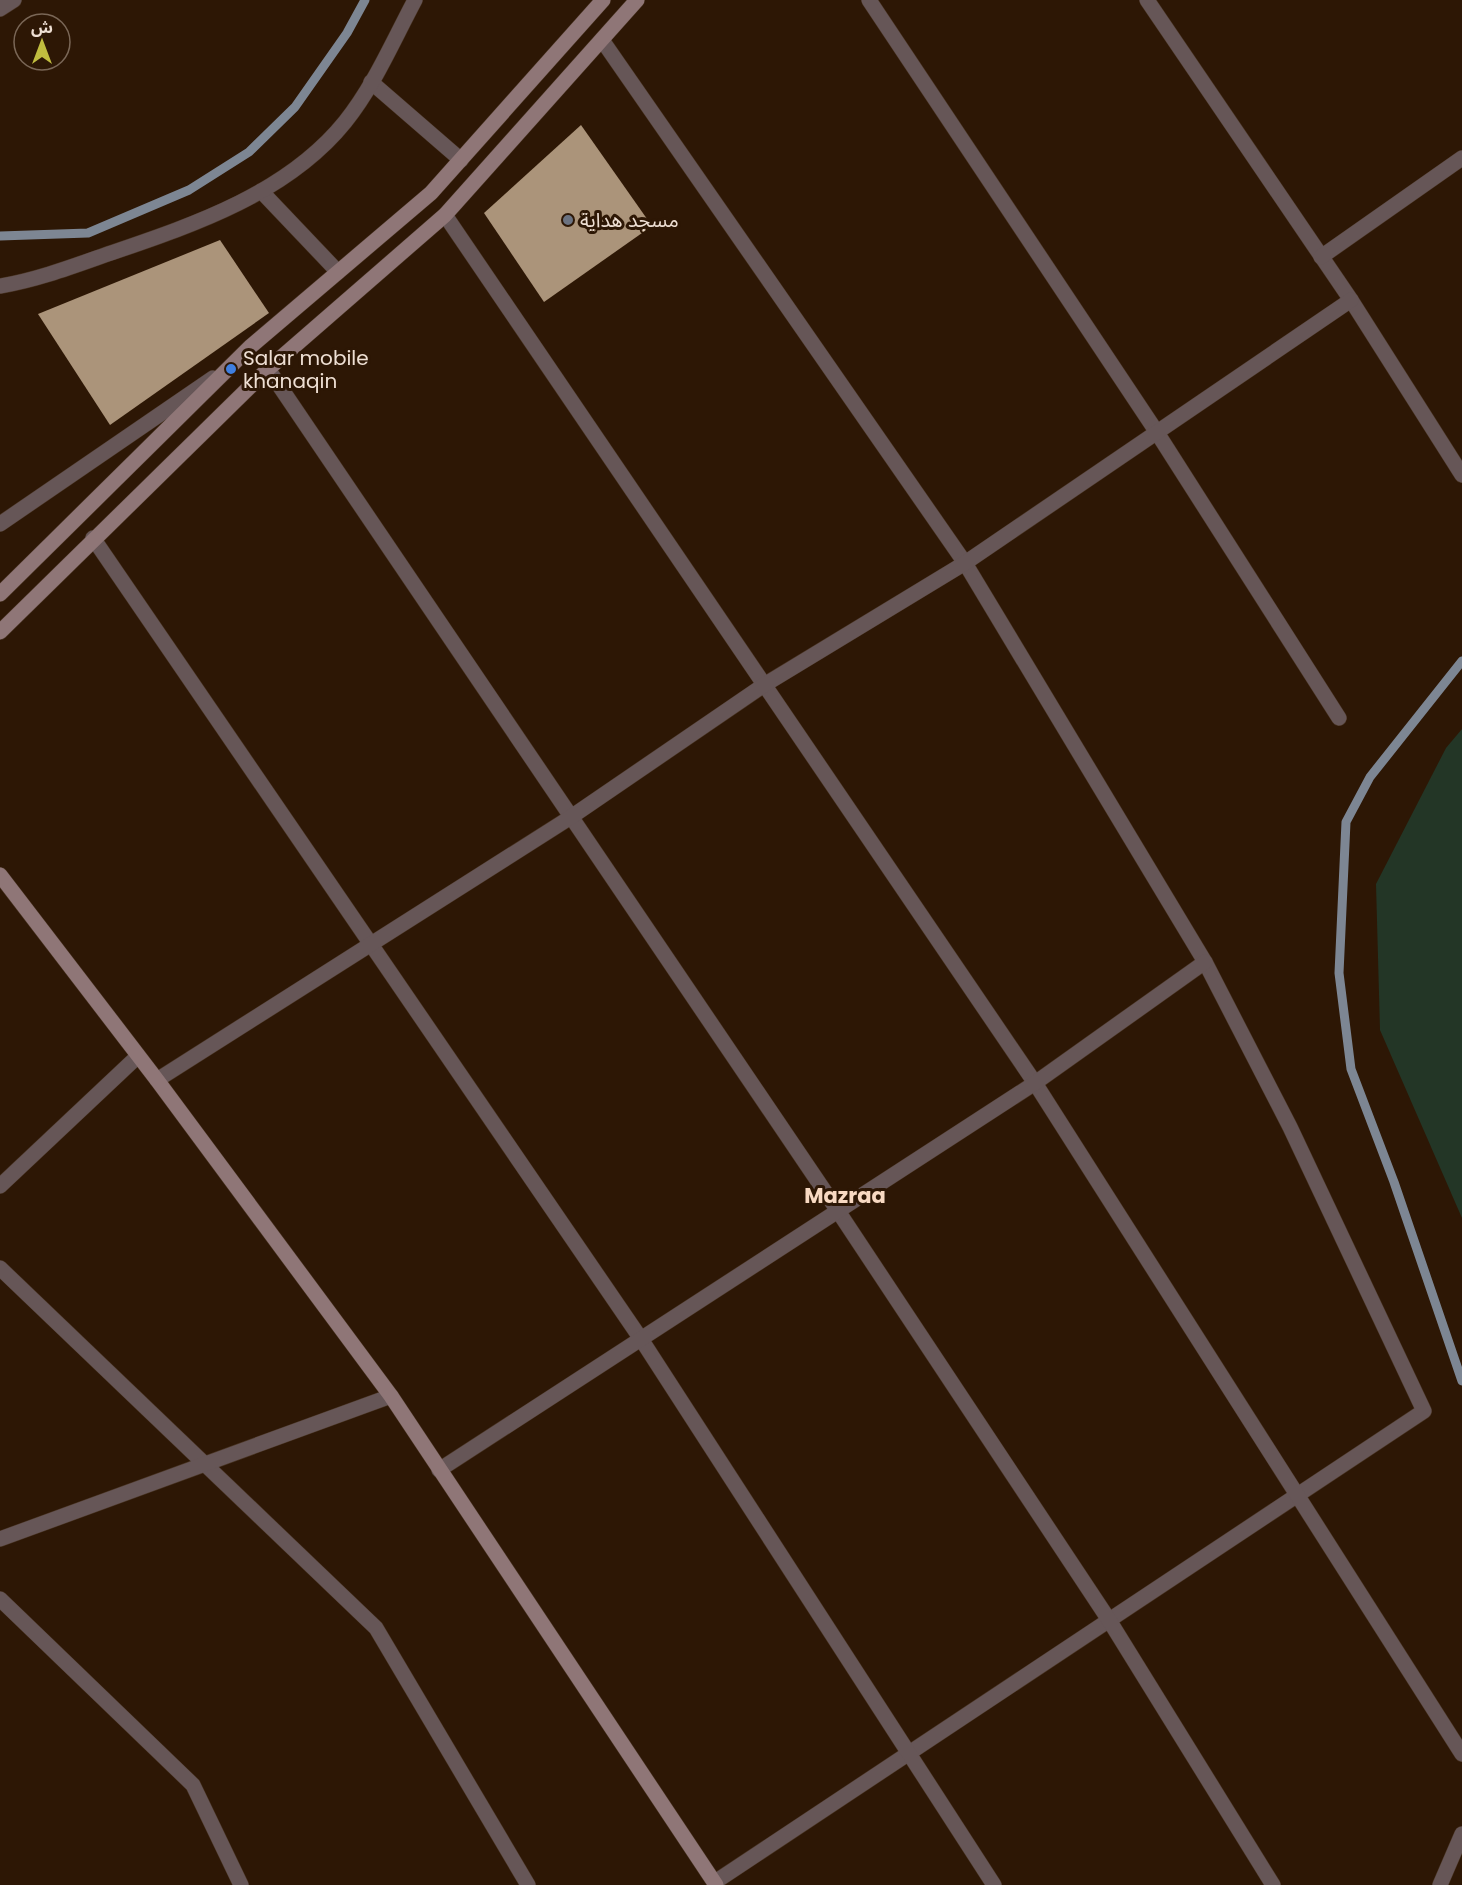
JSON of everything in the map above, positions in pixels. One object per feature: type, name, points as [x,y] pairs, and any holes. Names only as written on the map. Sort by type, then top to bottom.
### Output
[{"type":"main road","points":[[0,594],[233,364],[430,194],[603,0]]},
{"type":"main road","points":[[0,632],[93,538],[268,369],[445,214],[637,0]]},
{"type":"main road","points":[[0,875],[157,1080],[391,1396],[715,1884]]},
{"type":"street","points":[[0,9],[14,0]]},
{"type":"street","points":[[0,286],[64,269],[143,242],[215,214],[261,191],[322,148],[351,114],[415,0]]},
{"type":"street","points":[[868,0],[1156,430],[1338,718]]},
{"type":"street","points":[[1147,0],[1351,300],[1462,475]]},
{"type":"street","points":[[602,40],[965,563],[1204,962],[1290,1127],[1424,1411],[715,1884]]},
{"type":"street","points":[[371,82],[460,160]]},
{"type":"street","points":[[1322,257],[1462,158]]},
{"type":"street","points":[[261,191],[338,272]]},
{"type":"street","points":[[445,214],[1035,1083],[1462,1754]]},
{"type":"street","points":[[157,1080],[571,817],[764,686],[965,563],[1156,430],[1351,300]]},
{"type":"street","points":[[0,524],[233,364]]},
{"type":"street","points":[[268,369],[838,1211],[1109,1620],[1274,1885]]},
{"type":"street","points":[[93,538],[641,1340],[994,1885]]},
{"type":"street","points":[[439,1470],[1035,1083],[1204,962]]},
{"type":"street","points":[[0,1186],[138,1056]]},
{"type":"street","points":[[0,1268],[376,1628],[528,1885]]},
{"type":"street","points":[[0,1539],[391,1396]]},
{"type":"street","points":[[0,1599],[193,1785],[241,1885]]},
{"type":"street","points":[[1440,1885],[1462,1834]]},
{"type":"green space","points":[[1462,729],[1462,1218],[1380,1030],[1376,884],[1446,748]]},
{"type":"building","name":"مسجد هداية","points":[[581,125],[652,226],[544,302],[484,213]]},
{"type":"building","points":[[220,240],[269,313],[110,425],[38,314]]},
{"type":"waterway","points":[[0,236],[88,233],[189,190],[249,152],[295,107],[347,33],[365,0]]},
{"type":"waterway","points":[[1462,661],[1370,777],[1346,822],[1339,973],[1351,1069],[1394,1182],[1462,1381]]},
{"type":"place","name":"مسجد هداية","points":[[568,220]]},
{"type":"place","name":"Salar mobile khanaqin","points":[[231,369]]},
{"type":"district","name":"Mazraa","points":[[845,1196]]}]
